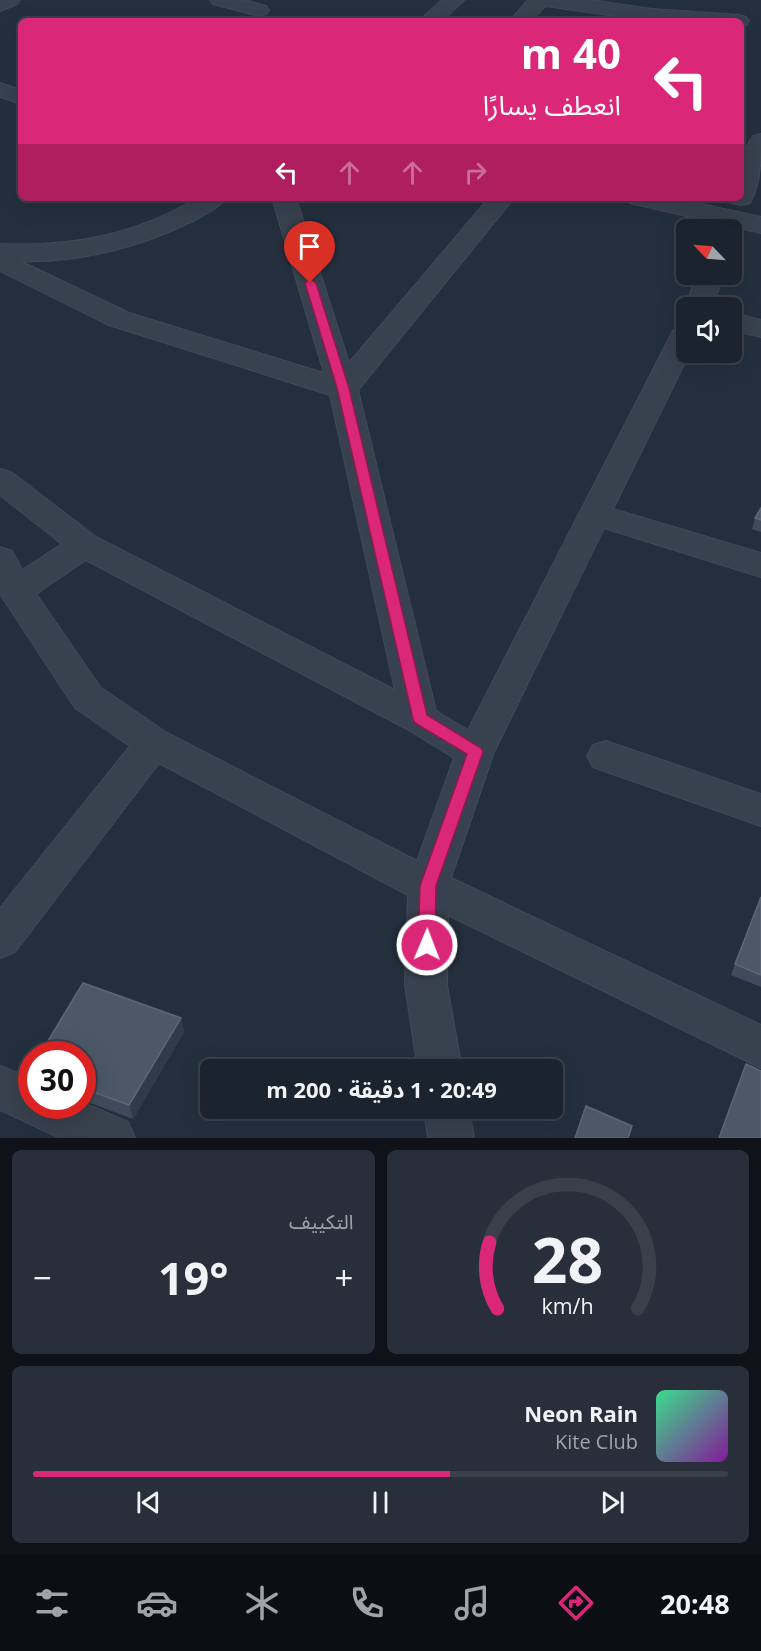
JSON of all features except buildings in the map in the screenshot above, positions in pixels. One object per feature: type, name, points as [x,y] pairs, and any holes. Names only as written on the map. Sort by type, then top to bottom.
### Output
[{"type":"street","points":[[0,5],[10,0]]},
{"type":"street","points":[[220,0],[260,10]]},
{"type":"street","points":[[433,18],[454,0]]},
{"type":"street","points":[[523,18],[539,0]]},
{"type":"street","points":[[547,0],[652,15],[696,18]]},
{"type":"street","points":[[744,21],[761,21]]},
{"type":"street","points":[[0,90],[18,96]]},
{"type":"street","points":[[744,182],[752,154]]},
{"type":"street","points":[[0,252],[15,254],[92,248],[129,239],[187,216],[210,201]]},
{"type":"street","points":[[285,201],[343,388],[420,719]]},
{"type":"street","points":[[343,388],[499,201]]},
{"type":"street","points":[[661,201],[736,211],[761,225]]},
{"type":"street","points":[[0,261],[119,319],[343,388]]},
{"type":"street","points":[[742,324],[761,329]]},
{"type":"street","points":[[438,1059],[426,985],[428,886],[475,752],[593,513],[676,352]]},
{"type":"street","points":[[0,479],[85,545],[420,719],[475,752]]},
{"type":"street","points":[[593,513],[761,565]]},
{"type":"street","points":[[85,545],[8,575],[88,698],[154,743],[428,886],[761,1047]]},
{"type":"street","points":[[0,939],[154,743]]},
{"type":"street","points":[[606,756],[761,810]]},
{"type":"street","points":[[0,1088],[18,1096]]},
{"type":"street","points":[[69,1119],[112,1138]]},
{"type":"street","points":[[448,1119],[451,1138]]},
{"type":"route","points":[[310,283],[343,388],[420,719],[475,752],[428,886],[427,945]]}]
